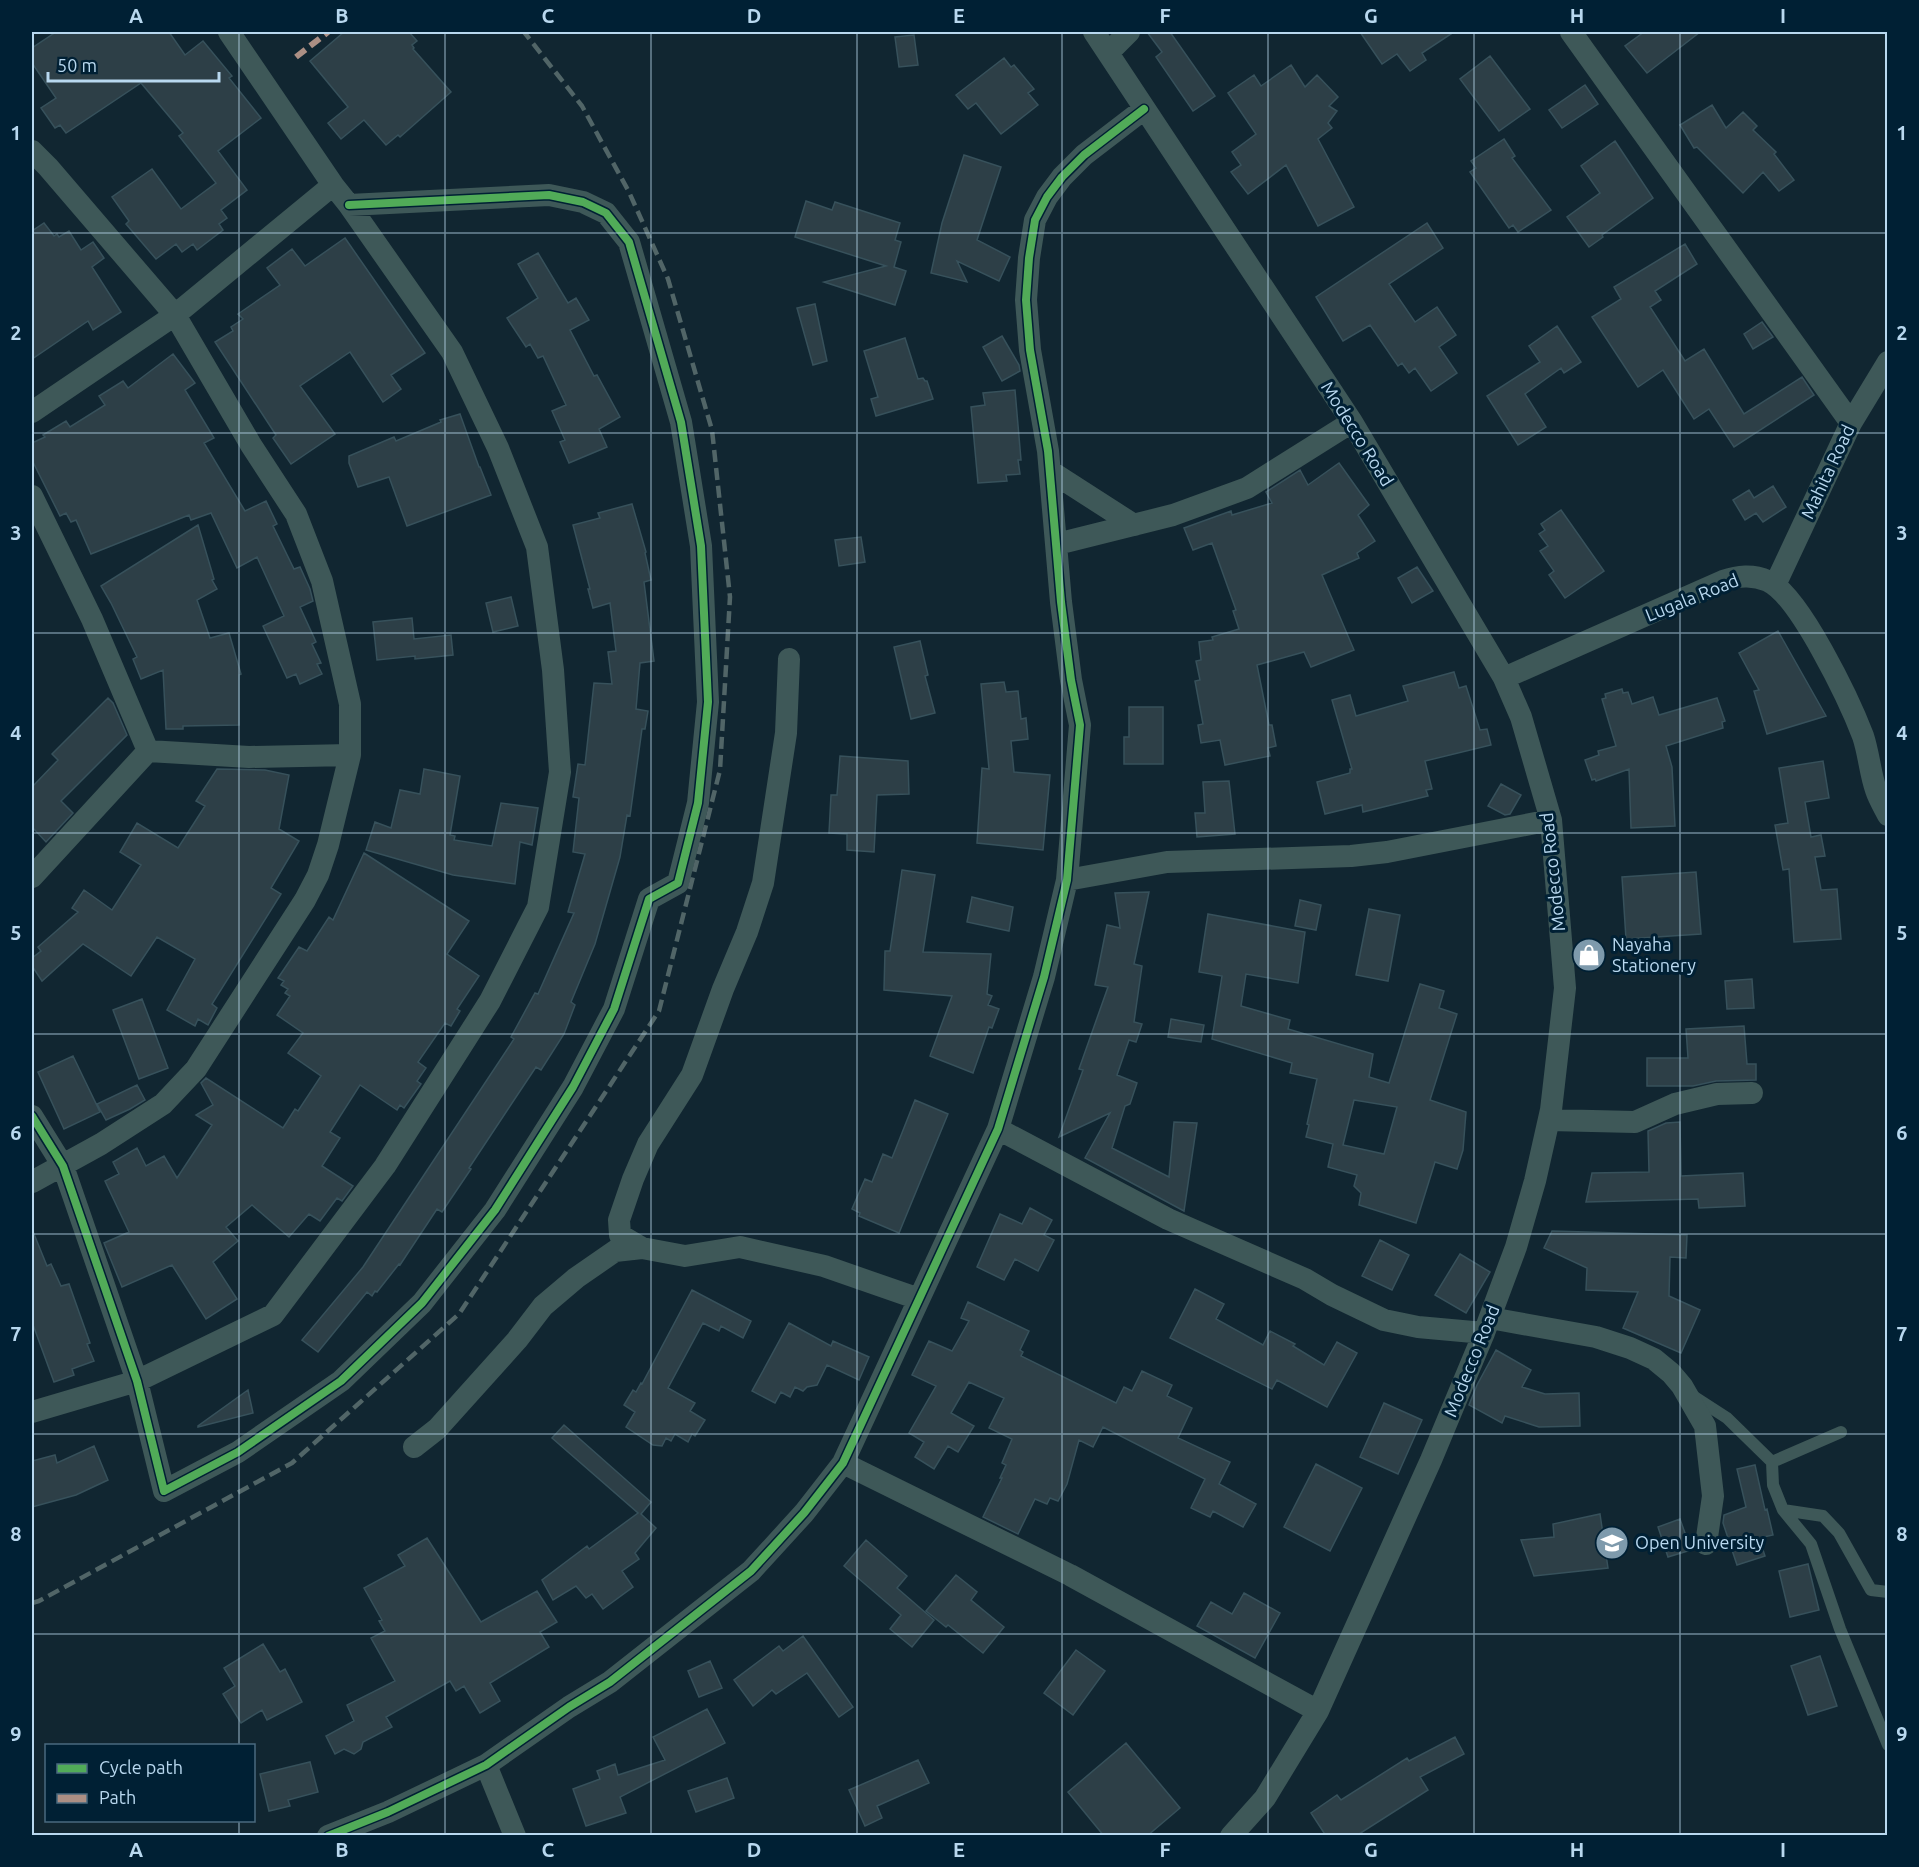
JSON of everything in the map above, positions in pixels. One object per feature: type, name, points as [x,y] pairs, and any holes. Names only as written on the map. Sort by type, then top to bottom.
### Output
[{"type":"street","points":[[32,1412],[137,1381],[273,1315],[385,1166],[490,1001],[538,907],[560,772],[553,670],[537,547],[498,448],[452,352],[349,205],[333,186],[229,32]]},
{"type":"street","name":"Modecco Road","points":[[1094,32],[1352,422],[1504,678],[1521,717],[1551,820],[1565,988],[1549,1120],[1535,1181],[1520,1236],[1487,1326],[1431,1460],[1318,1711],[1265,1798],[1231,1836]]},
{"type":"street","points":[[1108,53],[1129,32]]},
{"type":"street","points":[[1571,32],[1851,423]]},
{"type":"street","points":[[328,1836],[388,1812],[486,1765],[569,1707],[610,1682],[751,1570],[804,1513],[843,1463],[998,1130],[1044,977],[1066,880],[1080,725],[1071,680],[1061,602],[1050,471],[1028,331],[1027,278],[1035,220],[1047,197],[1062,177],[1084,155],[1144,109]]},
{"type":"street","points":[[32,150],[40,172],[175,315],[250,445],[296,514],[322,581],[350,704],[350,754],[328,845],[318,875],[305,900],[196,1069],[163,1104],[63,1166],[32,1182]]},
{"type":"street","points":[[32,412],[175,315],[333,186]]},
{"type":"street","points":[[32,1116],[63,1166],[137,1381],[164,1491],[238,1452],[341,1381],[422,1303],[495,1210],[573,1087],[614,1009],[649,899],[678,883],[698,803],[708,702],[701,546],[681,422],[629,242],[606,213],[583,202],[549,195],[349,205]]},
{"type":"street","name":"Mahita Road","points":[[1775,585],[1851,423],[1887,362]]},
{"type":"street","points":[[1057,544],[1173,515],[1247,488],[1352,422]]},
{"type":"street","points":[[1050,471],[1134,525]]},
{"type":"street","points":[[32,496],[92,619],[148,752]]},
{"type":"street","name":"Lugala Road","points":[[1504,678],[1620,628],[1698,591],[1739,575],[1753,576],[1775,585]]},
{"type":"street","points":[[1775,585],[1816,639],[1833,670],[1864,738],[1876,790],[1887,815]]},
{"type":"street","points":[[642,1248],[620,1235],[618,1220],[648,1144],[692,1075],[723,989],[747,932],[763,883],[786,733],[789,659]]},
{"type":"street","points":[[32,877],[148,752],[249,756],[350,754]]},
{"type":"street","points":[[1066,880],[1167,862],[1351,856],[1387,852],[1551,820]]},
{"type":"street","points":[[1549,1120],[1635,1122],[1675,1104],[1717,1094],[1752,1093]]},
{"type":"street","points":[[998,1130],[1168,1219],[1305,1279],[1384,1320],[1418,1327],[1487,1326],[1596,1337],[1654,1359],[1671,1373],[1684,1390],[1704,1426],[1713,1496],[1706,1544]]},
{"type":"street","points":[[414,1446],[436,1429],[517,1340],[543,1306],[576,1278],[615,1251],[642,1248],[685,1256],[740,1247],[824,1266],[919,1299]]},
{"type":"street","points":[[843,1463],[1070,1575],[1318,1711]]},
{"type":"street","points":[[486,1765],[515,1836]]},
{"type":"lane","points":[[1684,1390],[1727,1418],[1772,1462],[1773,1485],[1784,1510],[1811,1544],[1840,1629],[1887,1745]]},
{"type":"lane","points":[[1772,1462],[1841,1432]]},
{"type":"lane","points":[[1784,1510],[1823,1516],[1839,1533],[1871,1590],[1887,1592]]},
{"type":"building","points":[[56,32],[169,32],[185,55],[203,41],[232,76],[229,78],[261,118],[218,151],[247,190],[221,210],[227,218],[219,224],[223,230],[197,250],[193,244],[182,252],[176,244],[156,259],[126,224],[129,221],[112,197],[152,169],[181,209],[216,183],[179,136],[183,133],[141,83],[66,133],[60,125],[55,128],[41,108],[56,98],[32,63],[32,48]]},
{"type":"building","points":[[344,32],[409,32],[417,41],[412,45],[413,49],[451,92],[400,137],[398,135],[386,145],[364,120],[341,139],[328,123],[348,107],[310,61]]},
{"type":"building","points":[[1147,32],[1170,32],[1215,96],[1193,111],[1156,57],[1162,52]]},
{"type":"building","points":[[1360,32],[1454,32],[1422,53],[1426,60],[1410,71],[1397,54],[1382,64]]},
{"type":"building","points":[[1644,32],[1700,32],[1647,73],[1625,46]]},
{"type":"building","points":[[914,35],[918,65],[899,67],[895,37]]},
{"type":"building","points":[[1490,56],[1530,109],[1499,131],[1460,79]]},
{"type":"building","points":[[1004,58],[1011,67],[1014,65],[1034,89],[1028,93],[1038,105],[1001,134],[976,103],[968,109],[956,95]]},
{"type":"building","points":[[1291,65],[1305,87],[1317,75],[1338,97],[1329,106],[1337,111],[1328,123],[1332,128],[1318,139],[1354,207],[1318,226],[1286,165],[1248,194],[1231,172],[1241,165],[1232,152],[1256,134],[1228,93],[1254,75],[1261,86]]},
{"type":"building","points":[[1585,85],[1598,104],[1562,128],[1549,110]]},
{"type":"building","points":[[1712,105],[1726,128],[1743,112],[1757,126],[1753,130],[1776,152],[1774,154],[1794,180],[1779,191],[1763,172],[1743,193],[1697,147],[1694,148],[1680,125]]},
{"type":"building","points":[[1504,139],[1515,156],[1512,158],[1551,210],[1518,232],[1513,225],[1509,228],[1470,172],[1476,168],[1471,161]]},
{"type":"building","points":[[1615,141],[1653,198],[1589,247],[1567,217],[1600,193],[1581,166]]},
{"type":"building","points":[[964,155],[1001,167],[977,240],[1010,257],[999,281],[957,261],[967,282],[931,273],[942,223]]},
{"type":"building","points":[[806,201],[832,210],[835,202],[900,223],[895,240],[901,242],[894,267],[906,271],[895,305],[824,282],[886,266],[795,237]]},
{"type":"building","points":[[44,223],[54,236],[57,234],[59,237],[69,231],[81,250],[93,242],[104,258],[92,267],[121,312],[93,330],[88,321],[32,359],[32,231]]},
{"type":"building","points":[[1427,223],[1443,248],[1389,284],[1415,322],[1437,307],[1456,335],[1439,347],[1457,373],[1431,391],[1415,368],[1409,373],[1402,363],[1398,366],[1370,325],[1343,341],[1316,297]]},
{"type":"building","points":[[345,238],[425,353],[391,375],[401,389],[383,402],[350,352],[300,386],[335,434],[291,464],[273,438],[276,435],[215,342],[233,331],[231,327],[243,319],[238,314],[280,285],[267,268],[292,249],[305,266]]},
{"type":"building","points":[[1685,244],[1697,264],[1655,291],[1661,300],[1650,307],[1685,361],[1704,349],[1744,414],[1802,377],[1814,395],[1734,447],[1709,409],[1694,419],[1663,370],[1638,387],[1592,317],[1621,299],[1614,287]]},
{"type":"building","points":[[538,253],[568,303],[576,298],[589,320],[570,330],[594,376],[597,375],[620,417],[599,429],[607,447],[569,463],[560,442],[565,440],[552,411],[566,405],[543,356],[538,358],[530,344],[526,347],[507,318],[538,298],[518,264]]},
{"type":"building","points":[[815,304],[827,361],[813,365],[797,308]]},
{"type":"building","points":[[1762,322],[1773,337],[1753,349],[1744,334]]},
{"type":"building","points":[[1557,326],[1581,362],[1564,373],[1561,368],[1525,394],[1546,427],[1518,445],[1487,396],[1540,362],[1529,346]]},
{"type":"building","points":[[1002,336],[1019,365],[1020,371],[1002,381],[983,347]]},
{"type":"building","points":[[905,338],[918,379],[923,378],[927,381],[933,399],[876,416],[871,399],[878,397],[864,351]]},
{"type":"building","points":[[173,354],[195,383],[185,390],[214,438],[204,443],[245,511],[266,501],[277,524],[273,526],[294,569],[300,567],[310,589],[313,601],[300,607],[316,642],[312,644],[321,663],[317,664],[322,674],[300,684],[296,674],[287,678],[263,626],[284,616],[257,557],[237,568],[211,513],[191,520],[189,515],[91,554],[76,520],[71,522],[66,513],[60,516],[32,460],[32,443],[45,437],[43,435],[66,421],[70,427],[105,405],[99,396],[123,381],[128,388]]},
{"type":"building","points":[[1015,390],[1021,460],[1018,460],[1020,474],[1006,475],[1007,481],[978,483],[971,407],[985,405],[983,393]]},
{"type":"building","points":[[460,414],[491,495],[407,526],[389,477],[358,487],[349,463],[349,456],[394,437],[396,441],[441,422],[440,420]]},
{"type":"building","points":[[1339,463],[1369,505],[1358,515],[1375,541],[1357,553],[1359,558],[1322,575],[1354,650],[1311,667],[1304,652],[1257,665],[1269,725],[1272,725],[1276,746],[1268,748],[1270,756],[1225,765],[1220,740],[1201,743],[1198,725],[1203,724],[1195,681],[1200,680],[1196,661],[1201,660],[1199,642],[1213,640],[1212,637],[1239,629],[1233,611],[1236,610],[1212,543],[1193,550],[1184,528],[1231,511],[1232,515],[1272,503],[1266,492],[1300,470],[1308,485]]},
{"type":"building","points":[[1773,486],[1786,507],[1763,522],[1756,513],[1745,520],[1733,500],[1749,490],[1754,498]]},
{"type":"building","points":[[632,504],[646,552],[651,580],[644,582],[654,661],[640,663],[636,709],[648,711],[645,729],[642,729],[630,816],[627,815],[620,857],[595,944],[571,1002],[575,1005],[564,1034],[541,1070],[536,1067],[442,1212],[437,1209],[400,1265],[377,1292],[375,1291],[372,1296],[367,1292],[318,1352],[302,1340],[363,1267],[514,1039],[511,1037],[535,993],[538,994],[574,913],[568,912],[585,854],[573,852],[579,798],[573,797],[578,764],[585,765],[594,683],[612,684],[608,652],[616,651],[610,603],[593,608],[573,525],[600,518],[598,513]]},
{"type":"building","points":[[1561,510],[1604,571],[1565,598],[1549,575],[1554,571],[1540,551],[1548,546],[1539,534],[1545,530],[1541,524]]},
{"type":"building","points":[[198,525],[214,579],[212,580],[217,589],[197,600],[210,638],[229,633],[241,674],[239,675],[239,725],[183,726],[183,729],[166,729],[163,670],[141,679],[133,659],[137,657],[101,586]]},
{"type":"building","points":[[861,537],[865,562],[839,566],[835,540]]},
{"type":"building","points":[[1417,567],[1433,591],[1412,603],[1398,578]]},
{"type":"building","points":[[511,597],[518,626],[493,632],[486,603]]},
{"type":"building","points":[[412,618],[414,639],[451,635],[453,655],[377,660],[373,622]]},
{"type":"building","points":[[1778,631],[1826,716],[1767,734],[1754,691],[1759,690],[1739,653]]},
{"type":"building","points":[[920,641],[928,675],[925,676],[935,713],[911,719],[894,647]]},
{"type":"building","points":[[1454,672],[1459,688],[1466,686],[1480,730],[1487,729],[1491,745],[1425,761],[1432,789],[1426,790],[1428,796],[1363,812],[1362,805],[1325,814],[1317,782],[1350,773],[1352,769],[1332,700],[1350,695],[1356,716],[1408,701],[1403,686]]},
{"type":"building","points":[[1004,682],[1006,692],[1018,691],[1021,719],[1026,718],[1028,739],[1011,741],[1014,772],[1050,775],[1043,850],[977,843],[982,768],[989,769],[981,684]]},
{"type":"building","points":[[1622,689],[1623,693],[1628,692],[1632,704],[1653,697],[1659,715],[1717,698],[1725,721],[1722,722],[1723,728],[1666,746],[1672,767],[1675,826],[1631,828],[1629,769],[1596,781],[1592,780],[1585,760],[1599,755],[1598,751],[1616,746],[1602,699],[1606,698],[1605,694]]},
{"type":"building","points":[[108,698],[113,703],[127,735],[61,801],[73,813],[46,842],[32,827],[32,787],[58,760],[52,754]]},
{"type":"building","points":[[1129,707],[1163,707],[1163,764],[1124,764],[1124,737],[1129,737]]},
{"type":"building","points":[[840,756],[908,761],[909,794],[877,795],[874,852],[847,850],[847,834],[829,833],[831,795],[837,795]]},
{"type":"building","points":[[1823,761],[1829,798],[1805,802],[1811,837],[1821,835],[1825,856],[1815,857],[1821,890],[1837,889],[1841,939],[1794,942],[1789,869],[1783,870],[1775,825],[1788,823],[1779,768]]},
{"type":"building","points":[[217,769],[265,770],[289,775],[279,829],[299,841],[271,888],[281,894],[212,1004],[217,1008],[208,1025],[198,1019],[195,1026],[167,1010],[195,959],[157,937],[131,976],[83,944],[42,981],[32,966],[32,958],[41,951],[38,947],[78,912],[72,908],[84,890],[112,910],[141,865],[120,852],[137,823],[178,848],[205,806],[196,801]]},
{"type":"building","points":[[424,769],[460,776],[450,835],[455,836],[454,840],[492,846],[501,803],[538,808],[532,845],[520,842],[515,884],[453,875],[366,850],[375,822],[391,828],[400,790],[420,794]]},
{"type":"building","points":[[1229,781],[1235,834],[1197,837],[1195,813],[1205,813],[1203,782]]},
{"type":"building","points":[[1501,784],[1521,795],[1510,814],[1505,815],[1488,806]]},
{"type":"building","points":[[364,853],[469,921],[447,954],[479,976],[457,1009],[460,1011],[451,1026],[445,1023],[418,1062],[426,1068],[417,1081],[421,1084],[404,1108],[400,1105],[397,1110],[360,1085],[330,1132],[340,1138],[322,1166],[353,1186],[342,1201],[337,1198],[320,1221],[309,1214],[289,1237],[252,1205],[226,1227],[238,1241],[213,1262],[237,1299],[206,1319],[172,1265],[122,1287],[104,1243],[129,1232],[105,1181],[119,1174],[113,1162],[137,1148],[146,1166],[164,1156],[177,1178],[212,1125],[196,1115],[213,1105],[201,1083],[206,1078],[283,1128],[295,1109],[298,1111],[321,1076],[288,1053],[303,1033],[277,1015],[290,996],[285,993],[288,989],[281,985],[284,981],[278,978],[299,947],[307,951],[329,917],[333,920]]},
{"type":"building","points":[[902,870],[935,875],[923,952],[991,954],[987,994],[992,996],[988,1005],[999,1009],[992,1028],[989,1027],[973,1073],[930,1056],[952,996],[884,990],[885,951],[890,951]]},
{"type":"building","points":[[1696,872],[1701,934],[1626,939],[1622,877]]},
{"type":"building","points":[[1149,892],[1134,964],[1142,966],[1134,1022],[1142,1024],[1136,1042],[1129,1040],[1117,1075],[1137,1083],[1130,1104],[1125,1106],[1112,1148],[1169,1177],[1174,1122],[1197,1123],[1184,1211],[1085,1158],[1110,1113],[1059,1137],[1083,1070],[1079,1069],[1108,987],[1095,985],[1107,925],[1120,928],[1115,893]]},
{"type":"building","points":[[972,897],[1013,907],[1009,931],[967,922]]},
{"type":"building","points":[[1300,900],[1321,905],[1316,930],[1295,926]]},
{"type":"building","points":[[1369,909],[1400,915],[1388,981],[1356,975]]},
{"type":"building","points":[[1208,914],[1305,932],[1298,983],[1246,974],[1241,1006],[1290,1020],[1288,1029],[1373,1054],[1369,1077],[1389,1083],[1420,984],[1444,991],[1439,1008],[1457,1014],[1430,1100],[1466,1112],[1463,1150],[1457,1169],[1435,1162],[1416,1223],[1359,1205],[1361,1193],[1354,1186],[1357,1175],[1328,1167],[1333,1144],[1306,1137],[1317,1079],[1290,1073],[1292,1063],[1212,1039],[1222,976],[1199,972]],"holes":[[[1354,1100],[1397,1107],[1384,1154],[1343,1145]]]},
{"type":"building","points":[[1752,979],[1754,1008],[1727,1009],[1725,981]]},
{"type":"building","points":[[142,999],[168,1068],[139,1079],[113,1010]]},
{"type":"building","points":[[1171,1019],[1204,1025],[1201,1042],[1168,1037]]},
{"type":"building","points":[[1744,1026],[1747,1064],[1756,1064],[1756,1080],[1716,1081],[1693,1086],[1647,1086],[1647,1058],[1688,1058],[1686,1029]]},
{"type":"building","points":[[73,1056],[100,1112],[64,1129],[38,1072]]},
{"type":"building","points":[[137,1085],[145,1100],[106,1120],[97,1104]]},
{"type":"building","points":[[915,1100],[948,1114],[899,1233],[859,1216],[860,1213],[852,1209],[865,1179],[872,1182],[883,1154],[892,1158]]},
{"type":"building","points":[[1680,1122],[1681,1176],[1743,1173],[1745,1206],[1699,1208],[1698,1199],[1586,1202],[1592,1173],[1649,1172],[1648,1131],[1666,1123]]},
{"type":"building","points":[[1030,1208],[1052,1220],[1044,1235],[1054,1240],[1038,1271],[1015,1259],[1004,1280],[977,1267],[1000,1214],[1022,1224]]},
{"type":"building","points":[[32,1229],[47,1266],[51,1264],[61,1286],[69,1284],[94,1361],[72,1369],[74,1375],[54,1382],[32,1322]]},
{"type":"building","points":[[1552,1231],[1687,1235],[1686,1258],[1670,1257],[1669,1296],[1700,1310],[1681,1353],[1623,1328],[1638,1292],[1586,1290],[1587,1268],[1544,1248]]},
{"type":"building","points":[[1380,1240],[1409,1255],[1392,1290],[1362,1276]]},
{"type":"building","points":[[1460,1254],[1490,1272],[1466,1313],[1435,1295]]},
{"type":"building","points":[[1195,1289],[1224,1304],[1216,1319],[1263,1345],[1270,1331],[1295,1344],[1293,1346],[1324,1365],[1337,1342],[1357,1353],[1327,1407],[1277,1380],[1272,1389],[1170,1338]]},
{"type":"building","points":[[692,1290],[751,1321],[743,1338],[721,1326],[719,1331],[703,1323],[668,1388],[695,1403],[690,1411],[705,1420],[695,1436],[692,1434],[688,1442],[675,1434],[671,1441],[666,1438],[662,1446],[653,1445],[626,1427],[635,1412],[624,1405],[633,1390],[636,1392],[642,1384]]},
{"type":"building","points":[[968,1302],[1029,1331],[1020,1350],[1023,1352],[1021,1356],[1116,1403],[1124,1387],[1132,1391],[1142,1371],[1172,1385],[1167,1396],[1192,1408],[1178,1438],[1230,1462],[1219,1484],[1256,1504],[1243,1527],[1213,1511],[1210,1517],[1191,1508],[1205,1479],[1103,1427],[1093,1447],[1079,1440],[1067,1484],[1058,1501],[1050,1498],[1047,1504],[1035,1499],[1018,1534],[983,1517],[1002,1478],[1000,1478],[1006,1465],[1002,1463],[1012,1439],[989,1428],[1004,1398],[969,1382],[951,1413],[974,1426],[958,1452],[948,1446],[934,1469],[915,1457],[924,1442],[909,1433],[936,1386],[912,1375],[929,1341],[952,1351],[969,1321],[961,1318]]},
{"type":"building","points":[[789,1323],[831,1346],[833,1341],[869,1357],[859,1380],[827,1365],[817,1385],[807,1387],[803,1391],[795,1387],[790,1397],[781,1392],[775,1403],[752,1391]]},
{"type":"building","points":[[1496,1350],[1531,1370],[1522,1387],[1545,1394],[1579,1393],[1580,1426],[1539,1427],[1505,1416],[1502,1423],[1469,1405]]},
{"type":"building","points":[[248,1390],[253,1413],[198,1427],[198,1426]]},
{"type":"building","points":[[1384,1403],[1422,1420],[1398,1474],[1360,1457]]},
{"type":"building","points":[[564,1425],[651,1502],[641,1514],[656,1528],[635,1553],[639,1559],[622,1571],[633,1587],[603,1609],[592,1594],[586,1598],[576,1586],[553,1600],[542,1580],[587,1546],[589,1549],[638,1513],[552,1438]]},
{"type":"building","points":[[94,1446],[108,1480],[76,1495],[32,1507],[32,1461],[55,1455],[57,1463]]},
{"type":"building","points":[[1316,1464],[1362,1488],[1330,1551],[1284,1527]]},
{"type":"building","points":[[1755,1465],[1773,1535],[1759,1538],[1765,1556],[1737,1565],[1723,1523],[1724,1515],[1746,1507],[1737,1469]]},
{"type":"building","points":[[1600,1514],[1608,1568],[1534,1576],[1521,1540],[1554,1537],[1553,1524]]},
{"type":"building","points":[[1680,1519],[1691,1550],[1668,1557],[1658,1527]]},
{"type":"building","points":[[427,1538],[481,1622],[537,1591],[557,1622],[540,1632],[549,1647],[490,1683],[500,1701],[480,1713],[464,1686],[456,1691],[450,1681],[386,1717],[392,1727],[363,1742],[361,1749],[354,1754],[344,1749],[335,1754],[326,1736],[354,1721],[347,1705],[395,1681],[371,1638],[385,1631],[379,1621],[382,1620],[364,1588],[405,1566],[398,1555]]},
{"type":"building","points":[[866,1540],[907,1576],[897,1588],[934,1620],[912,1647],[890,1629],[901,1615],[844,1566]]},
{"type":"building","points":[[1808,1564],[1819,1610],[1790,1617],[1779,1571]]},
{"type":"building","points":[[956,1575],[977,1592],[971,1600],[1004,1627],[983,1653],[926,1611]]},
{"type":"building","points":[[1244,1593],[1280,1613],[1255,1658],[1197,1626],[1211,1602],[1232,1614]]},
{"type":"building","points":[[803,1636],[853,1707],[839,1717],[807,1673],[776,1694],[772,1690],[753,1706],[734,1680],[779,1646],[783,1651]]},
{"type":"building","points":[[263,1644],[280,1672],[285,1669],[302,1702],[267,1720],[262,1710],[241,1723],[223,1694],[235,1686],[224,1668]]},
{"type":"building","points":[[1076,1650],[1105,1671],[1073,1715],[1044,1693]]},
{"type":"building","points":[[1820,1656],[1837,1706],[1808,1715],[1791,1666]]},
{"type":"building","points":[[710,1661],[722,1688],[699,1697],[688,1671]]},
{"type":"building","points":[[707,1709],[725,1743],[620,1797],[626,1813],[586,1826],[573,1789],[600,1779],[597,1771],[615,1764],[618,1775],[665,1760],[653,1737]]},
{"type":"building","points":[[1455,1737],[1464,1754],[1420,1777],[1428,1790],[1356,1836],[1326,1836],[1311,1813],[1337,1795],[1341,1800],[1407,1758],[1409,1761]]},
{"type":"building","points":[[1126,1743],[1180,1808],[1147,1836],[1104,1836],[1068,1792]]},
{"type":"building","points":[[918,1760],[929,1783],[877,1806],[882,1818],[865,1826],[849,1790]]},
{"type":"building","points":[[310,1762],[318,1792],[288,1800],[290,1806],[269,1811],[260,1774]]},
{"type":"building","points":[[727,1778],[734,1798],[696,1812],[688,1791]]},
{"type":"railway","points":[[32,1603],[292,1463],[459,1314],[659,1011],[720,770],[730,597],[712,430],[668,279],[629,192],[582,106],[524,32]]},
{"type":"marked path","points":[[296,57],[328,32]]},
{"type":"cycle path","points":[[328,1836],[388,1812],[486,1765],[569,1707],[610,1682],[751,1571],[804,1513],[843,1463],[998,1129],[1044,977],[1067,880],[1080,725],[1071,680],[1061,602],[1048,451],[1030,350],[1026,300],[1029,258],[1035,220],[1047,197],[1062,177],[1084,155],[1144,109]]},
{"type":"cycle path","points":[[32,1116],[63,1166],[137,1381],[164,1491],[238,1452],[341,1381],[422,1303],[495,1210],[573,1087],[614,1009],[649,899],[678,883],[698,803],[708,702],[701,546],[681,422],[629,242],[606,213],[583,202],[549,195],[349,205]]},
{"type":"place","name":"Nayaha Stationery","points":[[1589,955]]},
{"type":"place","name":"Open University","points":[[1612,1543]]}]
